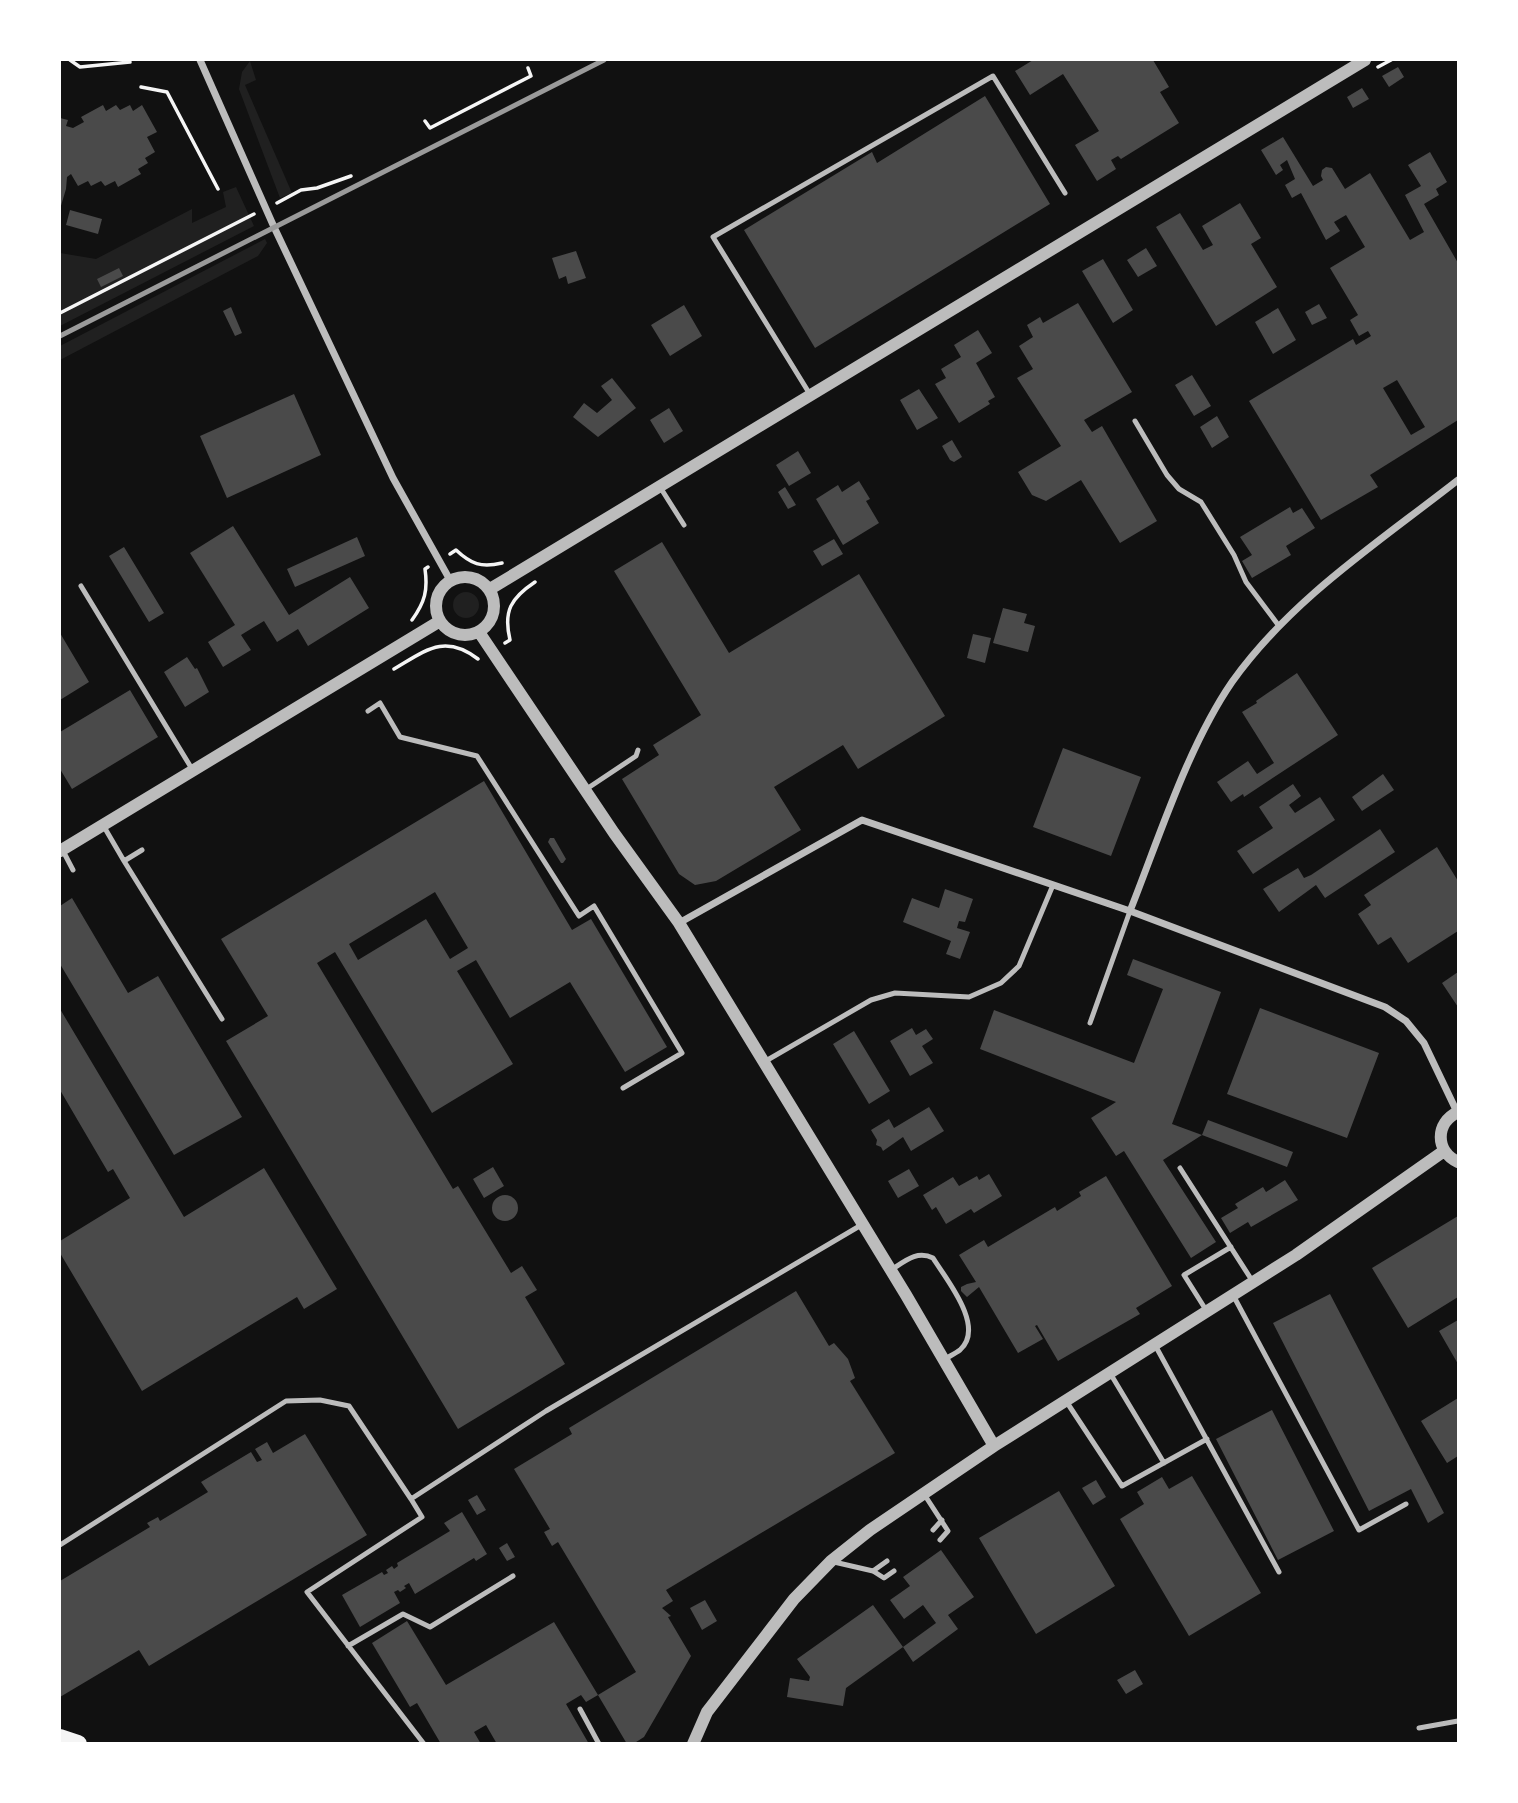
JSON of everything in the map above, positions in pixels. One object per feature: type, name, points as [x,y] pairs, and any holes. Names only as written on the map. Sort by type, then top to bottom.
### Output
[{"type":"main road","points":[[60,1738],[78,1744]]},
{"type":"street","points":[[201,60],[393,478],[450,580]]},
{"type":"street","points":[[490,589],[1365,60]]},
{"type":"street","points":[[1130,911],[1196,746],[1231,684],[1295,608],[1458,480]]},
{"type":"street","points":[[464,576],[479,579],[490,589],[495,605],[491,620],[479,632],[457,634],[440,621],[435,606],[439,591],[450,580],[464,576]]},
{"type":"street","points":[[61,850],[440,621]]},
{"type":"street","points":[[479,632],[678,923],[891,1270],[994,1447]]},
{"type":"street","points":[[678,923],[862,820],[1130,911],[1385,1007],[1406,1021],[1423,1043],[1458,1112],[1445,1121],[1440,1136],[1444,1151],[1458,1162]]},
{"type":"street","points":[[693,1744],[707,1712],[794,1599],[831,1561],[870,1530],[923,1492],[1254,1282],[1444,1151]]},
{"type":"lane","points":[[811,396],[713,237],[993,76],[1065,192]]},
{"type":"lane","points":[[1135,421],[1167,475],[1179,489],[1201,502],[1234,555],[1247,582],[1279,626]]},
{"type":"lane","points":[[660,487],[684,525]]},
{"type":"lane","points":[[81,586],[193,770]]},
{"type":"lane","points":[[368,711],[380,703],[400,737],[477,756],[579,916],[594,906],[682,1053],[624,1088]]},
{"type":"lane","points":[[585,790],[636,756],[638,750]]},
{"type":"lane","points":[[103,825],[222,1019]]},
{"type":"lane","points":[[61,850],[73,870]]},
{"type":"lane","points":[[124,861],[142,850]]},
{"type":"lane","points":[[764,1062],[871,1000],[895,993],[969,996],[1001,983],[1019,966],[1053,885]]},
{"type":"lane","points":[[1090,1023],[1130,911]]},
{"type":"lane","points":[[1180,1168],[1254,1282]]},
{"type":"lane","points":[[411,1499],[547,1410],[863,1224]]},
{"type":"lane","points":[[1207,1312],[1184,1275],[1231,1247]]},
{"type":"lane","points":[[891,1270],[914,1255],[925,1254],[933,1258],[963,1307],[968,1317],[967,1338],[961,1349],[944,1359]]},
{"type":"lane","points":[[1233,1295],[1359,1530],[1406,1504]]},
{"type":"lane","points":[[1155,1345],[1279,1572]]},
{"type":"lane","points":[[1110,1373],[1164,1463]]},
{"type":"lane","points":[[60,1545],[285,1401],[320,1400],[349,1406],[422,1517],[307,1592],[424,1744]]},
{"type":"lane","points":[[1066,1401],[1122,1486],[1207,1439]]},
{"type":"lane","points":[[923,1492],[948,1531],[940,1540]]},
{"type":"lane","points":[[933,1530],[942,1520]]},
{"type":"lane","points":[[831,1561],[873,1571],[884,1578],[894,1572]]},
{"type":"lane","points":[[873,1571],[887,1562]]},
{"type":"lane","points":[[348,1646],[402,1614],[430,1627],[513,1576]]},
{"type":"lane","points":[[580,1709],[599,1744]]},
{"type":"lane","points":[[1419,1728],[1458,1721]]},
{"type":"path","points":[[70,60],[80,66],[130,62]]},
{"type":"path","points":[[1368,74],[1391,60]]},
{"type":"path","points":[[425,121],[430,128],[461,114],[531,76],[528,68]]},
{"type":"path","points":[[141,87],[167,92],[218,189]]},
{"type":"path","points":[[60,313],[301,190],[317,188],[351,176]]},
{"type":"path","points":[[390,671],[435,646],[452,645],[467,650],[478,659],[492,652],[510,640],[506,624],[509,606],[520,592],[541,578]]},
{"type":"shaded area","points":[[250,61],[256,80],[245,85],[292,193],[280,198],[239,89],[242,72]]},
{"type":"shaded area","points":[[236,187],[254,226],[60,326],[60,253],[96,259],[192,209],[192,223],[226,207],[223,192]]},
{"type":"shaded area","points":[[265,239],[267,243],[258,256],[60,360],[60,346]]},
{"type":"shaded area","points":[[466,592],[475,596],[479,605],[475,614],[466,618],[457,614],[453,605],[457,596]]},
{"type":"building","points":[[1033,60],[1153,60],[1169,87],[1160,92],[1179,123],[1121,159],[1118,156],[1111,160],[1116,169],[1097,181],[1075,145],[1099,131],[1063,74],[1030,95],[1015,71]]},
{"type":"building","points":[[1398,67],[1404,77],[1389,87],[1382,76]]},
{"type":"building","points":[[1362,88],[1369,99],[1353,108],[1347,97]]},
{"type":"building","points":[[985,96],[1050,204],[815,348],[744,230],[872,152],[877,163]]},
{"type":"building","points":[[103,105],[106,111],[116,105],[120,110],[130,105],[133,111],[142,105],[157,132],[147,137],[155,152],[145,158],[148,163],[138,169],[141,174],[118,187],[115,181],[105,186],[101,181],[91,186],[88,181],[78,186],[71,174],[67,177],[60,209],[60,118],[68,120],[66,126],[73,128],[84,122],[81,117]]},
{"type":"building","points":[[1283,137],[1313,186],[1323,180],[1322,170],[1326,167],[1332,168],[1345,189],[1370,173],[1410,240],[1424,232],[1405,195],[1421,186],[1408,165],[1430,152],[1447,182],[1436,189],[1439,195],[1424,204],[1458,263],[1458,420],[1370,475],[1378,487],[1321,520],[1249,401],[1353,339],[1356,345],[1371,336],[1368,331],[1359,336],[1350,320],[1358,315],[1330,268],[1365,247],[1346,215],[1334,222],[1340,231],[1326,240],[1301,193],[1292,198],[1285,185],[1295,179],[1287,160],[1280,165],[1283,170],[1276,175],[1261,150]],"holes":[[[1397,380],[1425,427],[1411,435],[1383,388]]]},
{"type":"building","points":[[1240,203],[1261,238],[1251,244],[1277,287],[1216,326],[1156,227],[1180,213],[1203,250],[1213,245],[1202,226]]},
{"type":"building","points":[[70,210],[102,219],[98,234],[66,225]]},
{"type":"building","points":[[1146,248],[1157,266],[1138,277],[1127,260]]},
{"type":"building","points":[[576,251],[586,278],[568,284],[566,276],[559,279],[552,258]]},
{"type":"building","points":[[1103,259],[1133,310],[1113,323],[1082,271]]},
{"type":"building","points":[[119,268],[123,276],[101,287],[97,279]]},
{"type":"building","points":[[1078,303],[1132,392],[1084,420],[1092,432],[1102,426],[1157,521],[1120,543],[1081,480],[1046,501],[1032,495],[1018,472],[1061,446],[1017,378],[1033,369],[1019,346],[1033,337],[1027,325],[1040,317],[1043,323]]},
{"type":"building","points":[[1319,304],[1327,318],[1312,325],[1305,312]]},
{"type":"building","points":[[684,305],[702,336],[670,356],[651,325]]},
{"type":"building","points":[[231,307],[242,333],[235,336],[223,311]]},
{"type":"building","points":[[1278,308],[1296,340],[1273,354],[1255,322]]},
{"type":"building","points":[[978,330],[992,353],[976,363],[995,397],[988,401],[990,404],[959,423],[935,384],[946,378],[941,369],[961,357],[954,345]]},
{"type":"building","points":[[1192,375],[1211,406],[1194,416],[1175,385]]},
{"type":"building","points":[[612,378],[636,408],[598,437],[573,417],[584,403],[597,413],[612,400],[601,386]]},
{"type":"building","points":[[919,389],[938,418],[917,430],[900,400]]},
{"type":"building","points":[[294,394],[321,455],[227,498],[200,436]]},
{"type":"building","points":[[669,408],[683,431],[664,443],[650,420]]},
{"type":"building","points":[[1217,416],[1229,437],[1212,448],[1200,427]]},
{"type":"building","points":[[952,440],[962,457],[954,462],[942,446]]},
{"type":"building","points":[[798,451],[811,473],[789,486],[776,465]]},
{"type":"building","points":[[859,481],[870,499],[866,501],[879,523],[843,545],[816,499],[838,485],[842,492]]},
{"type":"building","points":[[785,487],[796,505],[788,509],[778,492]]},
{"type":"building","points":[[1290,507],[1293,513],[1302,508],[1315,528],[1286,546],[1291,555],[1252,578],[1242,561],[1252,555],[1240,537]]},
{"type":"building","points":[[233,526],[289,615],[350,577],[369,608],[308,646],[298,629],[277,642],[264,621],[241,635],[251,650],[223,667],[208,642],[235,625],[190,553]]},
{"type":"building","points":[[357,537],[365,556],[295,587],[287,569]]},
{"type":"building","points":[[834,539],[843,554],[822,566],[813,551]]},
{"type":"building","points":[[662,542],[729,653],[859,574],[945,716],[858,769],[843,745],[774,787],[801,830],[716,881],[695,885],[679,874],[622,779],[659,755],[653,745],[701,715],[614,571]]},
{"type":"building","points":[[124,547],[164,613],[149,622],[109,556]]},
{"type":"building","points":[[1003,608],[1027,614],[1024,623],[1035,626],[1028,652],[993,643]]},
{"type":"building","points":[[60,633],[89,682],[60,700]]},
{"type":"building","points":[[973,634],[991,638],[985,663],[967,658]]},
{"type":"building","points":[[187,657],[195,669],[197,668],[209,692],[185,707],[164,672]]},
{"type":"building","points":[[1297,673],[1338,735],[1244,797],[1243,794],[1231,802],[1217,782],[1248,761],[1257,774],[1274,763],[1242,712]]},
{"type":"building","points":[[130,690],[158,737],[72,789],[60,769],[60,732]]},
{"type":"building","points":[[1063,748],[1141,777],[1111,856],[1033,827]]},
{"type":"building","points":[[1383,774],[1394,790],[1362,811],[1352,797]]},
{"type":"building","points":[[484,781],[572,930],[591,919],[667,1047],[625,1072],[570,982],[510,1018],[476,960],[457,971],[513,1064],[432,1113],[335,952],[317,963],[453,1189],[458,1186],[511,1273],[522,1266],[537,1290],[525,1297],[565,1364],[458,1429],[226,1041],[268,1016],[221,939]],"holes":[[[435,892],[468,948],[450,959],[426,919],[358,960],[349,944]]]},
{"type":"building","points":[[1293,784],[1301,796],[1289,805],[1295,813],[1320,797],[1335,820],[1253,874],[1237,851],[1273,828],[1259,807]]},
{"type":"building","points":[[1380,829],[1395,852],[1325,898],[1316,885],[1279,912],[1263,889],[1298,868],[1304,878],[1311,875]]},
{"type":"building","points":[[550,838],[554,838],[566,859],[563,863],[548,842]]},
{"type":"building","points":[[1437,847],[1458,881],[1458,931],[1408,963],[1391,937],[1378,945],[1358,914],[1371,905],[1364,895]]},
{"type":"building","points":[[945,889],[973,899],[965,922],[959,921],[957,928],[970,932],[960,959],[946,954],[951,941],[903,922],[912,898],[939,908]]},
{"type":"building","points":[[72,898],[128,993],[158,976],[242,1117],[174,1155],[60,964],[60,906]]},
{"type":"building","points":[[1133,959],[1221,992],[1172,1124],[1202,1135],[1163,1160],[1216,1242],[1191,1258],[1124,1151],[1116,1156],[1091,1118],[1116,1102],[980,1049],[994,1010],[1134,1063],[1163,989],[1127,975]]},
{"type":"building","points":[[1458,972],[1458,1007],[1442,983]]},
{"type":"building","points":[[1260,1008],[1379,1053],[1347,1138],[1227,1094]]},
{"type":"building","points":[[60,1009],[184,1217],[264,1168],[337,1289],[304,1309],[297,1297],[142,1391],[60,1253],[60,1241],[130,1198],[113,1169],[108,1172],[60,1090]]},
{"type":"building","points":[[912,1028],[916,1035],[926,1029],[933,1039],[922,1046],[933,1063],[910,1076],[890,1041]]},
{"type":"building","points":[[854,1031],[890,1091],[869,1104],[833,1044]]},
{"type":"building","points":[[929,1107],[944,1131],[911,1151],[903,1137],[883,1151],[876,1145],[877,1140],[871,1130],[889,1119],[894,1128]]},
{"type":"building","points":[[1208,1120],[1293,1152],[1287,1167],[1202,1135]]},
{"type":"building","points":[[493,1167],[504,1186],[484,1198],[473,1179]]},
{"type":"building","points":[[909,1169],[919,1186],[898,1198],[888,1181]]},
{"type":"building","points":[[989,1174],[1002,1196],[974,1213],[971,1209],[946,1224],[936,1207],[932,1210],[923,1195],[953,1177],[959,1186],[977,1176],[979,1180]]},
{"type":"building","points":[[1106,1176],[1172,1286],[1136,1308],[1140,1314],[1058,1361],[1037,1325],[1035,1326],[1043,1339],[1018,1353],[979,1287],[967,1297],[961,1291],[961,1287],[976,1282],[959,1255],[984,1240],[988,1247],[1055,1207],[1057,1211],[1081,1196],[1079,1192]]},
{"type":"building","points":[[1285,1180],[1298,1200],[1251,1227],[1248,1222],[1230,1233],[1221,1218],[1238,1208],[1235,1204],[1263,1187],[1266,1192]]},
{"type":"building","points":[[505,1195],[514,1199],[518,1208],[514,1217],[505,1221],[496,1217],[492,1208],[496,1199]]},
{"type":"building","points":[[1458,1216],[1458,1297],[1408,1328],[1372,1268]]},
{"type":"building","points":[[796,1291],[829,1346],[834,1343],[848,1359],[855,1378],[850,1381],[895,1453],[666,1590],[673,1601],[662,1608],[671,1616],[668,1617],[691,1656],[644,1737],[633,1744],[627,1744],[598,1695],[636,1672],[558,1542],[552,1546],[544,1532],[550,1529],[514,1469],[572,1434],[569,1428]]},
{"type":"building","points":[[1330,1294],[1444,1513],[1428,1523],[1411,1489],[1369,1511],[1273,1323]]},
{"type":"building","points":[[1458,1320],[1458,1364],[1439,1331]]},
{"type":"building","points":[[1458,1398],[1458,1456],[1447,1463],[1421,1421]]},
{"type":"building","points":[[1272,1410],[1334,1531],[1278,1560],[1216,1439]]},
{"type":"building","points":[[305,1434],[367,1535],[149,1666],[139,1650],[60,1697],[60,1581],[150,1527],[147,1523],[158,1517],[160,1521],[208,1492],[201,1482],[251,1452],[257,1462],[262,1460],[255,1449],[267,1442],[273,1453]]},
{"type":"building","points":[[1192,1476],[1261,1593],[1189,1636],[1120,1519],[1144,1504],[1137,1492],[1162,1477],[1169,1489]]},
{"type":"building","points":[[1096,1480],[1106,1497],[1093,1505],[1082,1488]]},
{"type":"building","points":[[1059,1491],[1115,1586],[1036,1634],[979,1538]]},
{"type":"building","points":[[477,1495],[486,1510],[477,1515],[468,1500]]},
{"type":"building","points":[[462,1512],[487,1554],[476,1561],[474,1558],[415,1594],[409,1583],[400,1592],[394,1592],[400,1603],[360,1627],[342,1595],[382,1572],[384,1575],[388,1573],[386,1570],[392,1566],[394,1569],[398,1566],[397,1563],[450,1531],[444,1523]]},
{"type":"building","points":[[507,1543],[515,1557],[507,1561],[499,1548]]},
{"type":"building","points":[[941,1550],[974,1597],[948,1615],[958,1629],[913,1662],[903,1647],[936,1623],[923,1605],[904,1619],[890,1600],[910,1586],[903,1577]]},
{"type":"building","points":[[705,1600],[717,1621],[702,1630],[690,1608]]},
{"type":"building","points":[[873,1605],[903,1647],[846,1688],[843,1706],[787,1697],[790,1678],[809,1681],[810,1677],[797,1659]]},
{"type":"building","points":[[407,1621],[446,1685],[554,1622],[598,1695],[586,1702],[581,1695],[566,1704],[589,1744],[497,1744],[486,1725],[474,1732],[481,1744],[441,1744],[417,1703],[410,1707],[372,1643]]},
{"type":"building","points":[[1135,1670],[1143,1684],[1126,1694],[1117,1680]]},
{"type":"railway","points":[[60,336],[604,60]]}]
